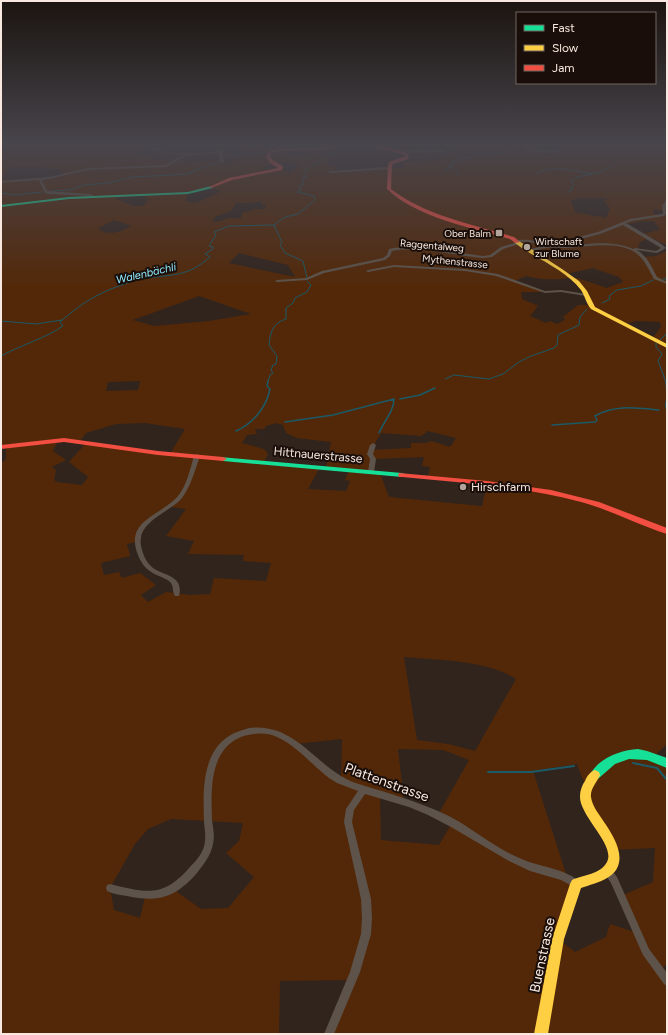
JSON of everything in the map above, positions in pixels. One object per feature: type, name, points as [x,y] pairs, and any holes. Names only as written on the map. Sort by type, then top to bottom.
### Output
[{"type":"street","points":[[47,192],[91,195],[94,197]]},
{"type":"street","points":[[1,206],[51,199],[188,192]]},
{"type":"street","points":[[392,192],[396,196],[433,213],[506,235],[560,270],[583,289],[587,301],[593,308],[667,346]]},
{"type":"street","points":[[530,251],[599,233],[631,220],[663,215],[665,213],[664,206],[667,201]]},
{"type":"street","points":[[517,242],[537,242],[546,247],[608,244],[657,252],[664,248],[660,244],[623,223]]},
{"type":"street","name":"Raggentalweg","points":[[277,281],[307,279],[323,272],[384,259],[387,257],[390,250],[393,249],[407,249],[483,257],[491,256],[502,248],[517,242]]},
{"type":"street","points":[[635,249],[651,268],[656,278],[667,283]]},
{"type":"street","name":"Mythenstrasse","points":[[368,271],[394,266],[465,270],[497,275],[544,292],[561,291],[586,295]]},
{"type":"street","name":"Hittnauerstrasse","points":[[1,447],[64,440],[197,456],[479,482],[586,501],[667,531]]},
{"type":"street","points":[[371,472],[373,459],[370,454],[373,445]]},
{"type":"street","points":[[177,594],[176,585],[171,580],[151,570],[141,559],[137,537],[140,528],[179,497],[197,456]]},
{"type":"street","name":"Plattenstrasse","points":[[110,888],[145,897],[157,895],[185,881],[205,856],[209,842],[209,781],[212,765],[222,747],[231,739],[242,734],[265,731],[280,735],[294,744],[327,773],[364,789],[410,803],[432,812],[494,849],[526,864],[567,878],[576,884]]},
{"type":"street","points":[[576,884],[607,872],[612,862],[613,850],[588,808],[585,799],[588,784],[602,768],[618,757],[629,753],[642,753],[654,756],[667,763]]},
{"type":"street","points":[[329,1034],[352,980],[366,934],[366,899],[348,822],[350,808],[364,789]]},
{"type":"street","points":[[607,872],[614,880],[646,952],[667,982]]},
{"type":"street","name":"Buenstrasse","points":[[540,1034],[559,933],[568,902],[576,884]]},
{"type":"shaded area","points":[[1,192],[190,192],[188,193],[185,201],[196,203],[219,192],[667,192],[667,201],[664,211],[654,209],[653,214],[667,214],[667,245],[650,237],[639,243],[638,249],[635,249],[643,257],[656,256],[667,251],[667,744],[654,756],[667,763],[667,964],[658,971],[667,981],[667,1034],[329,1034],[352,980],[280,981],[279,1034],[1,1034],[1,464],[6,459],[6,447],[1,447]],"holes":[[[148,195],[145,198],[149,199],[143,206],[133,206],[115,198]],[[574,198],[606,198],[607,200],[603,200],[610,208],[606,218],[575,212],[571,200],[575,200]],[[262,201],[261,204],[267,205],[264,209],[256,209],[242,213],[241,218],[228,218],[221,221],[212,222],[216,216],[230,212],[236,203]],[[114,220],[131,226],[113,233],[101,231],[99,228]],[[654,221],[660,230],[641,234],[627,224]],[[239,253],[288,265],[295,277],[229,263]],[[593,268],[619,277],[623,282],[607,288],[577,278],[570,278],[566,274]],[[526,276],[547,279],[570,278],[586,295],[588,305],[578,305],[563,317],[565,320],[557,324],[550,321],[546,323],[530,316],[538,306],[522,299],[521,292],[545,292],[514,281]],[[199,296],[251,314],[209,321],[154,326],[133,320]],[[636,321],[660,322],[661,327],[652,339],[625,324]],[[140,381],[138,390],[106,391],[108,382]],[[145,423],[185,429],[170,454],[87,442],[69,462],[88,477],[82,485],[57,482],[54,480],[56,470],[52,467],[66,460],[53,451],[58,440],[80,441],[86,433],[116,424]],[[277,423],[283,425],[286,433],[297,438],[331,442],[326,468],[349,470],[345,480],[350,481],[346,491],[308,489],[320,467],[264,462],[268,454],[264,449],[242,443],[247,435],[257,434],[255,429],[264,429],[266,426]],[[428,431],[456,438],[450,447],[432,441],[426,443],[411,443],[411,448],[371,450],[381,433],[421,436]],[[424,457],[422,466],[430,467],[428,477],[487,483],[482,506],[389,497],[380,473],[371,472],[373,459]],[[171,507],[186,509],[166,536],[194,541],[188,554],[244,555],[243,561],[271,563],[266,581],[214,578],[210,594],[190,595],[166,592],[148,602],[141,595],[156,585],[140,573],[122,578],[119,572],[104,575],[101,563],[130,556],[127,544],[137,542],[148,521]],[[404,657],[477,664],[491,668],[516,679],[475,751],[448,744],[417,740]],[[342,739],[341,780],[295,744]],[[398,749],[443,750],[469,760],[438,815],[452,823],[439,845],[381,840],[380,794],[404,801]],[[577,764],[583,780],[588,784],[588,808],[613,850],[655,848],[653,882],[621,896],[637,933],[610,924],[606,937],[575,952],[558,939],[576,884],[567,877],[533,771]],[[171,819],[243,823],[239,841],[226,853],[254,877],[228,908],[201,909],[173,889],[145,897],[140,918],[114,910],[110,888],[135,844],[148,829]]]},
{"type":"waterway","points":[[1,193],[15,195],[39,192]]},
{"type":"waterway","name":"Walenbächli","points":[[274,225],[285,217],[298,214],[315,200],[314,196],[298,192]]},
{"type":"waterway","name":"Walenbächli","points":[[1,356],[56,331],[63,326],[60,322],[69,314],[87,301],[105,291],[138,280],[184,273],[201,264],[210,257],[205,254],[213,249],[213,247],[209,246],[216,235],[214,232],[229,226],[274,225]]},
{"type":"waterway","points":[[274,225],[282,242],[280,245],[285,253],[303,261],[307,278]]},
{"type":"waterway","points":[[602,303],[610,299],[609,296],[617,290],[641,286],[653,280]]},
{"type":"waterway","points":[[268,382],[270,375],[273,373],[271,370],[273,365],[276,364],[277,356],[269,345],[271,332],[278,323],[286,319],[286,308],[293,303],[295,298],[307,292],[311,285],[307,281]]},
{"type":"waterway","points":[[445,379],[454,375],[489,379],[503,374],[519,362],[554,348],[557,345],[558,335],[579,325],[580,317],[587,309]]},
{"type":"waterway","points":[[1,321],[36,324],[62,320]]},
{"type":"waterway","points":[[660,340],[667,333]]},
{"type":"waterway","points":[[656,343],[656,347],[662,354],[658,361],[666,382]]},
{"type":"waterway","points":[[236,431],[248,424],[258,414],[266,402],[270,389],[267,386],[268,381]]},
{"type":"waterway","points":[[666,381],[667,395]]},
{"type":"waterway","points":[[400,399],[420,395],[435,388]]},
{"type":"waterway","points":[[285,422],[333,415],[394,399],[391,412],[379,433]]},
{"type":"waterway","points":[[666,402],[666,408]]},
{"type":"waterway","points":[[552,425],[595,422],[597,420],[595,416],[618,408],[659,410]]},
{"type":"waterway","points":[[633,763],[657,768],[667,780]]},
{"type":"waterway","points":[[488,772],[531,772],[574,766]]},
{"type":"traffic: fast","points":[[1,206],[69,198],[191,192]]},
{"type":"traffic: fast","points":[[223,459],[402,475]]},
{"type":"traffic: fast","points":[[595,775],[612,761],[629,754],[647,755],[667,763]]},
{"type":"traffic: slow","points":[[517,242],[577,282],[585,291],[593,308],[667,346]]},
{"type":"traffic: slow","points":[[541,1034],[558,939],[576,884],[602,875],[613,865],[614,855],[612,846],[587,806],[585,797],[587,788],[595,775]]},
{"type":"traffic: jam","points":[[393,192],[414,206],[430,213],[512,238],[517,242]]},
{"type":"traffic: jam","points":[[1,447],[64,440],[158,453],[223,459]]},
{"type":"traffic: jam","points":[[402,475],[487,483],[572,497],[620,512],[667,531]]},
{"type":"place","name":"Ober Balm","points":[[499,233]]},
{"type":"place","name":"Wirtschaft zur Blume","points":[[527,247]]},
{"type":"place","name":"Hirschfarm","points":[[463,487]]}]
